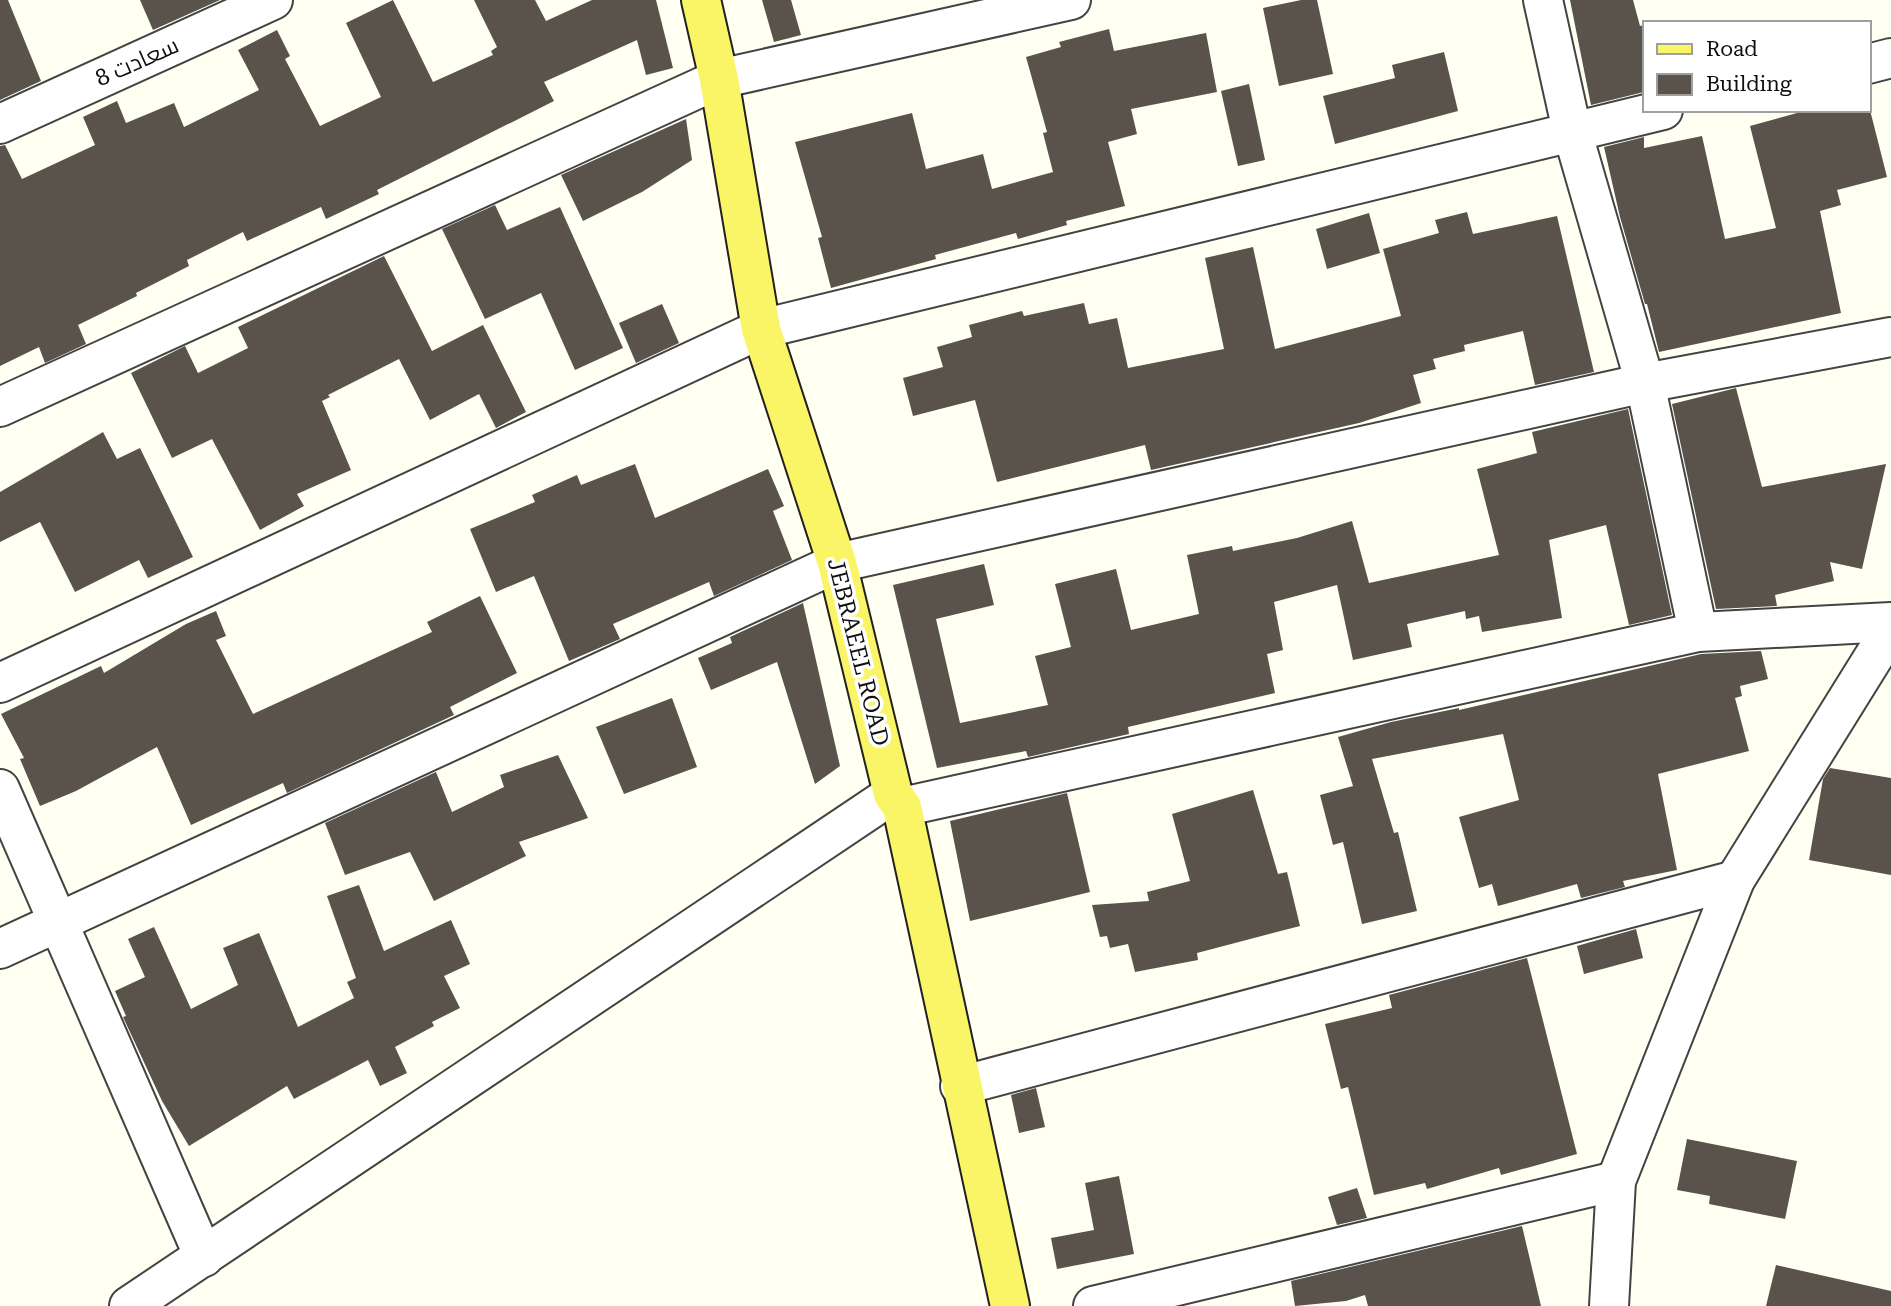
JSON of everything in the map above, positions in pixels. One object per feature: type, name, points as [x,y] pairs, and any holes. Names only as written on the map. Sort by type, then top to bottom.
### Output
[{"type":"main road","name":"JEBRAEEL ROAD","points":[[701,0],[719,79],[761,329],[837,564],[897,800],[1010,1306]]},
{"type":"street","name":"سعادت 8","points":[[0,124],[273,0]]},
{"type":"street","points":[[0,407],[719,79],[1072,0]]},
{"type":"street","points":[[1543,0],[1572,131],[1645,383],[1698,632]]},
{"type":"street","points":[[1870,63],[1891,58]]},
{"type":"street","points":[[0,684],[761,329],[1654,112]]},
{"type":"street","points":[[0,948],[837,564],[1645,383],[1891,337]]},
{"type":"street","points":[[129,1306],[897,800],[1698,632],[1891,622]]},
{"type":"street","points":[[1609,1306],[1616,1181],[1735,880],[1891,629]]},
{"type":"street","points":[[0,789],[204,1257]]},
{"type":"street","points":[[960,1086],[1735,880]]},
{"type":"street","points":[[1093,1306],[1616,1181]]},
{"type":"building","points":[[0,0],[8,0],[41,81],[0,100]]},
{"type":"building","points":[[140,0],[220,0],[153,30]]},
{"type":"building","points":[[393,0],[433,82],[493,55],[491,51],[497,47],[474,0],[535,0],[546,21],[592,0],[656,0],[673,68],[646,75],[637,40],[544,82],[554,101],[377,190],[379,194],[326,219],[321,207],[247,241],[243,232],[187,260],[189,266],[78,325],[86,344],[45,363],[39,347],[0,366],[0,146],[5,145],[22,179],[95,145],[83,117],[117,101],[126,123],[174,103],[184,127],[259,90],[238,50],[277,30],[290,56],[285,59],[320,126],[381,97],[346,23]]},
{"type":"building","points":[[762,0],[791,0],[801,35],[774,42]]},
{"type":"building","points":[[1301,0],[1317,0],[1333,74],[1279,86],[1263,8]]},
{"type":"building","points":[[1570,0],[1633,0],[1640,26],[1643,25],[1643,92],[1591,105]]},
{"type":"building","points":[[1109,29],[1114,51],[1206,33],[1217,92],[1131,109],[1137,134],[1108,142],[1125,206],[1066,221],[1067,225],[1018,239],[1016,233],[935,255],[936,259],[831,288],[818,238],[822,237],[795,142],[912,113],[926,169],[983,154],[992,189],[1053,172],[1043,133],[1047,132],[1026,57],[1061,47],[1059,42]]},
{"type":"building","points":[[1444,52],[1458,111],[1335,144],[1323,96],[1395,78],[1392,65]]},
{"type":"building","points":[[1249,84],[1265,160],[1238,166],[1221,91]]},
{"type":"building","points":[[1870,110],[1887,177],[1837,190],[1841,205],[1820,211],[1841,313],[1659,352],[1620,217],[1604,147],[1644,137],[1644,148],[1702,136],[1725,239],[1776,228],[1750,126],[1801,112]]},
{"type":"building","points":[[686,119],[692,160],[642,192],[583,221],[561,175]]},
{"type":"building","points":[[495,205],[507,230],[560,207],[623,348],[575,370],[541,293],[485,319],[442,229]]},
{"type":"building","points":[[1467,212],[1473,234],[1557,216],[1594,372],[1535,385],[1523,331],[1464,345],[1465,351],[1433,359],[1436,369],[1413,375],[1421,403],[1359,423],[1151,470],[1145,445],[997,482],[975,400],[913,416],[903,378],[943,367],[937,347],[972,337],[969,325],[1022,311],[1024,316],[1084,303],[1089,324],[1117,318],[1128,368],[1224,349],[1205,258],[1253,247],[1275,349],[1401,316],[1383,249],[1439,233],[1435,220]]},
{"type":"building","points":[[1369,213],[1380,253],[1327,269],[1316,229]]},
{"type":"building","points":[[384,256],[432,351],[483,325],[526,412],[496,428],[479,394],[430,420],[399,359],[328,395],[330,397],[322,401],[351,470],[297,494],[304,506],[260,530],[212,439],[172,458],[131,373],[185,346],[198,373],[248,348],[238,327]]},
{"type":"building","points":[[662,304],[679,343],[636,363],[619,323]]},
{"type":"building","points":[[1736,388],[1762,487],[1886,464],[1862,569],[1830,562],[1834,581],[1775,595],[1777,606],[1716,609],[1672,404]]},
{"type":"building","points":[[1628,409],[1672,615],[1629,625],[1606,525],[1549,540],[1562,618],[1482,632],[1479,616],[1466,619],[1465,611],[1407,624],[1412,647],[1353,660],[1337,585],[1274,602],[1283,650],[1267,654],[1275,693],[1128,727],[1129,734],[1028,757],[1026,751],[937,768],[893,585],[984,564],[994,605],[936,619],[960,723],[1048,705],[1035,656],[1071,647],[1055,584],[1116,569],[1131,630],[1199,614],[1187,555],[1232,546],[1233,551],[1297,538],[1352,521],[1369,583],[1499,555],[1477,469],[1537,453],[1532,432]]},
{"type":"building","points":[[103,432],[117,459],[140,448],[193,557],[148,578],[139,560],[75,592],[40,522],[0,542],[0,492]]},
{"type":"building","points":[[635,464],[655,518],[768,469],[784,506],[773,511],[792,560],[714,596],[709,582],[613,624],[620,639],[569,661],[534,576],[496,592],[470,529],[535,502],[532,495],[577,475],[581,485]]},
{"type":"building","points":[[480,596],[517,673],[450,707],[454,715],[287,793],[283,783],[191,825],[157,747],[76,791],[40,806],[20,759],[24,758],[1,714],[101,666],[104,673],[186,624],[216,611],[226,636],[216,640],[253,714],[432,632],[427,622]]},
{"type":"building","points":[[803,603],[840,766],[815,784],[777,662],[711,690],[698,658],[732,643],[730,637]]},
{"type":"building","points":[[1761,651],[1768,679],[1740,686],[1742,696],[1735,698],[1749,751],[1658,774],[1677,870],[1623,881],[1625,887],[1581,898],[1577,884],[1498,906],[1492,884],[1479,888],[1459,817],[1519,800],[1503,734],[1372,759],[1394,833],[1398,832],[1417,911],[1362,924],[1343,842],[1333,845],[1320,795],[1353,786],[1338,737],[1391,722],[1459,710],[1701,654]]},
{"type":"building","points":[[672,698],[697,767],[624,794],[596,727]]},
{"type":"building","points":[[558,755],[588,818],[519,842],[526,856],[434,901],[410,852],[345,875],[325,823],[436,772],[452,812],[504,787],[500,775]]},
{"type":"building","points":[[1830,768],[1891,778],[1891,875],[1809,860],[1823,779]]},
{"type":"building","points":[[1253,790],[1278,874],[1287,872],[1300,926],[1197,953],[1198,960],[1135,972],[1128,944],[1110,948],[1107,936],[1100,937],[1092,905],[1149,901],[1147,892],[1190,881],[1172,814]]},
{"type":"building","points":[[1067,793],[1090,892],[970,921],[950,821]]},
{"type":"building","points":[[359,885],[384,951],[451,920],[470,964],[444,976],[460,1008],[432,1022],[434,1026],[395,1047],[407,1073],[380,1086],[368,1060],[294,1099],[287,1086],[189,1146],[162,1101],[123,1017],[126,1016],[115,991],[145,977],[128,939],[154,927],[191,1009],[238,985],[223,948],[259,933],[298,1027],[354,998],[347,982],[356,978],[327,896]]},
{"type":"building","points":[[1636,929],[1643,958],[1584,974],[1577,946]]},
{"type":"building","points":[[1527,958],[1577,1154],[1501,1175],[1499,1168],[1427,1189],[1425,1183],[1374,1195],[1348,1087],[1341,1089],[1325,1024],[1392,1008],[1389,995]]},
{"type":"building","points":[[1036,1088],[1045,1127],[1019,1133],[1011,1095]]},
{"type":"building","points":[[1687,1139],[1797,1161],[1785,1219],[1709,1204],[1710,1196],[1677,1190]]},
{"type":"building","points":[[1119,1176],[1134,1254],[1057,1269],[1051,1238],[1094,1230],[1085,1183]]},
{"type":"building","points":[[1357,1188],[1367,1218],[1337,1225],[1328,1197]]},
{"type":"building","points":[[1522,1226],[1541,1306],[1368,1306],[1365,1295],[1346,1301],[1295,1306],[1291,1281]]},
{"type":"building","points":[[1776,1265],[1891,1291],[1891,1306],[1766,1306]]}]
